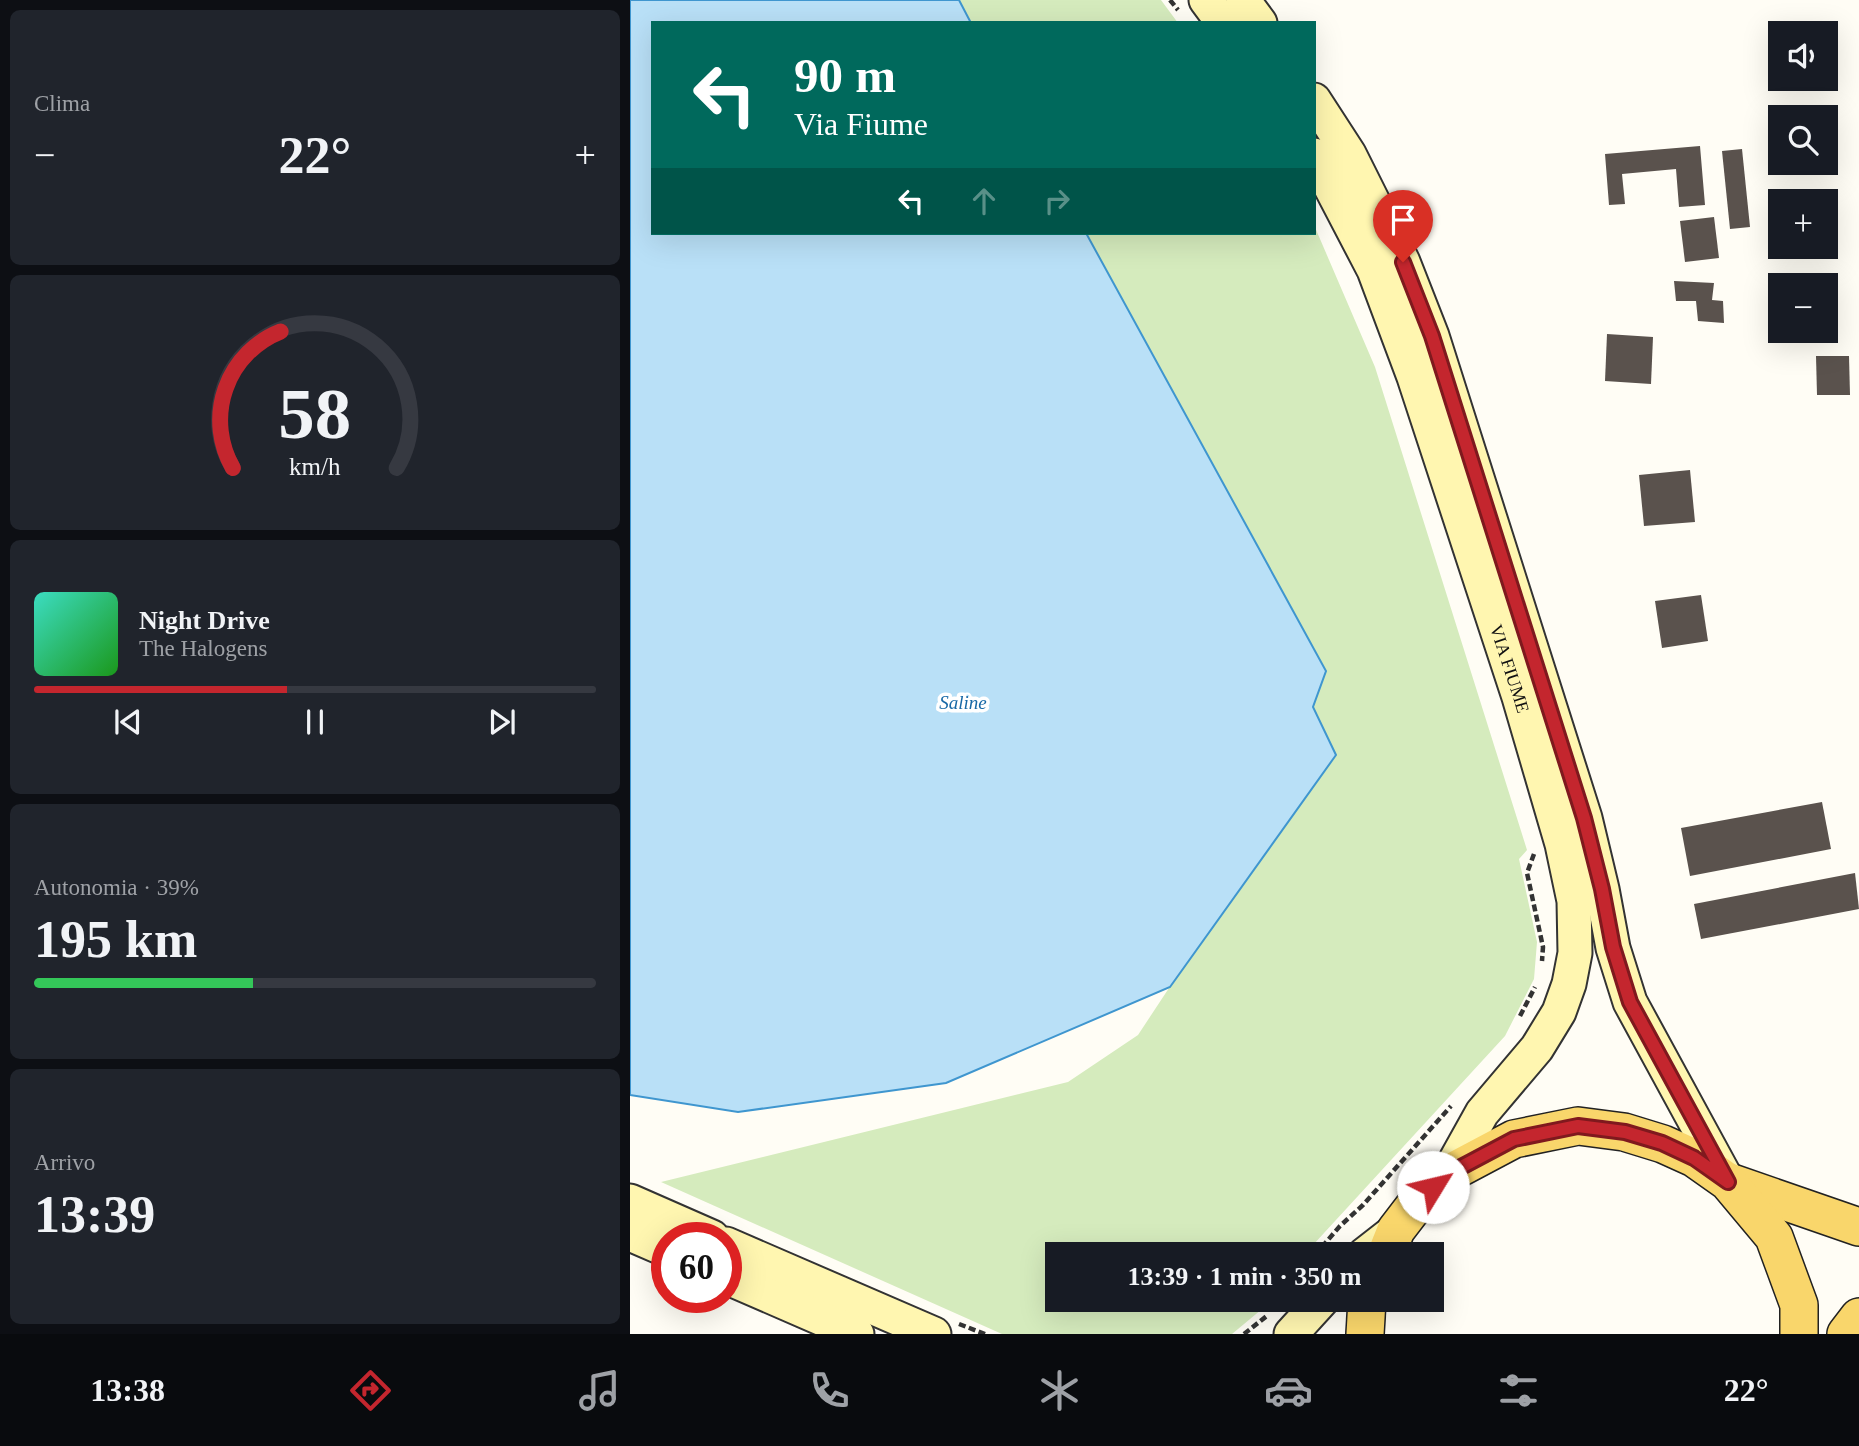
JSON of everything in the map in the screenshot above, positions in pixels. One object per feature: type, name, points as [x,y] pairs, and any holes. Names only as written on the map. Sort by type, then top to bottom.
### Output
[{"type":"main road","points":[[1206,0],[1222,21]]},
{"type":"main road","points":[[1243,0],[1259,21]]},
{"type":"main road","name":"VIA FIUME","points":[[1316,103],[1349,154],[1403,262],[1432,336],[1584,818],[1613,947],[1630,1002],[1728,1182]]},
{"type":"main road","name":"VIA FIUME","points":[[1316,159],[1374,270],[1414,377],[1519,697],[1562,844],[1574,901],[1575,953],[1569,984],[1559,1012],[1536,1048],[1482,1113],[1448,1174]]},
{"type":"main road","points":[[1392,1242],[1419,1200],[1448,1174],[1514,1139],[1578,1126],[1625,1132],[1662,1143],[1694,1158],[1728,1182],[1774,1237],[1799,1305],[1799,1334]]},
{"type":"main road","points":[[1728,1182],[1859,1227]]},
{"type":"main road","points":[[630,1201],[678,1222]]},
{"type":"main road","points":[[630,1234],[651,1243]]},
{"type":"main road","points":[[742,1251],[934,1334]]},
{"type":"main road","points":[[742,1284],[857,1334]]},
{"type":"main road","points":[[1281,1323],[1301,1312]]},
{"type":"main road","points":[[1365,1334],[1366,1312]]},
{"type":"main road","points":[[1846,1334],[1859,1317]]},
{"type":"path","points":[[1527,873],[1543,947],[1541,968]]},
{"type":"path","points":[[1515,1027],[1539,979]]},
{"type":"path","points":[[1326,1242],[1363,1205],[1458,1097]]},
{"type":"path","points":[[1244,1334],[1281,1323]]},
{"type":"green space","name":"Saline","points":[[630,0],[1161,0],[1177,21],[651,21],[651,235],[1316,235],[1316,230],[1375,367],[1527,850],[1519,859],[1537,942],[1534,979],[1505,1036],[1316,1242],[1045,1242],[1045,1312],[1259,1312],[1232,1334],[1002,1334],[661,1182],[1068,1082],[1138,1035],[1169,988],[946,1083],[738,1112],[630,1095]]},
{"type":"water","name":"Saline","points":[[630,0],[959,0],[970,21],[651,21],[651,235],[1087,235],[1326,671],[1313,707],[1336,755],[1170,987],[946,1083],[738,1112],[630,1095]]},
{"type":"building","points":[[1700,146],[1705,205],[1679,207],[1676,169],[1622,174],[1625,204],[1609,205],[1605,154]]},
{"type":"building","points":[[1742,149],[1750,227],[1730,229],[1722,151]]},
{"type":"building","points":[[1714,217],[1719,258],[1685,262],[1680,221]]},
{"type":"building","points":[[1674,281],[1714,283],[1712,300],[1723,301],[1724,323],[1698,321],[1696,301],[1676,301]]},
{"type":"building","points":[[1607,334],[1653,337],[1651,384],[1605,381]]},
{"type":"building","points":[[1816,356],[1849,356],[1850,395],[1817,395]]},
{"type":"building","points":[[1690,470],[1695,522],[1644,526],[1639,475]]},
{"type":"building","points":[[1701,595],[1708,641],[1662,648],[1655,601]]},
{"type":"building","points":[[1822,802],[1831,849],[1690,876],[1681,828]]},
{"type":"building","points":[[1855,873],[1859,909],[1701,939],[1694,904]]},
{"type":"route","points":[[1403,262],[1432,336],[1584,818],[1613,947],[1630,1002],[1728,1182],[1694,1158],[1662,1143],[1625,1132],[1578,1126],[1514,1139],[1448,1174],[1433,1187]]}]
